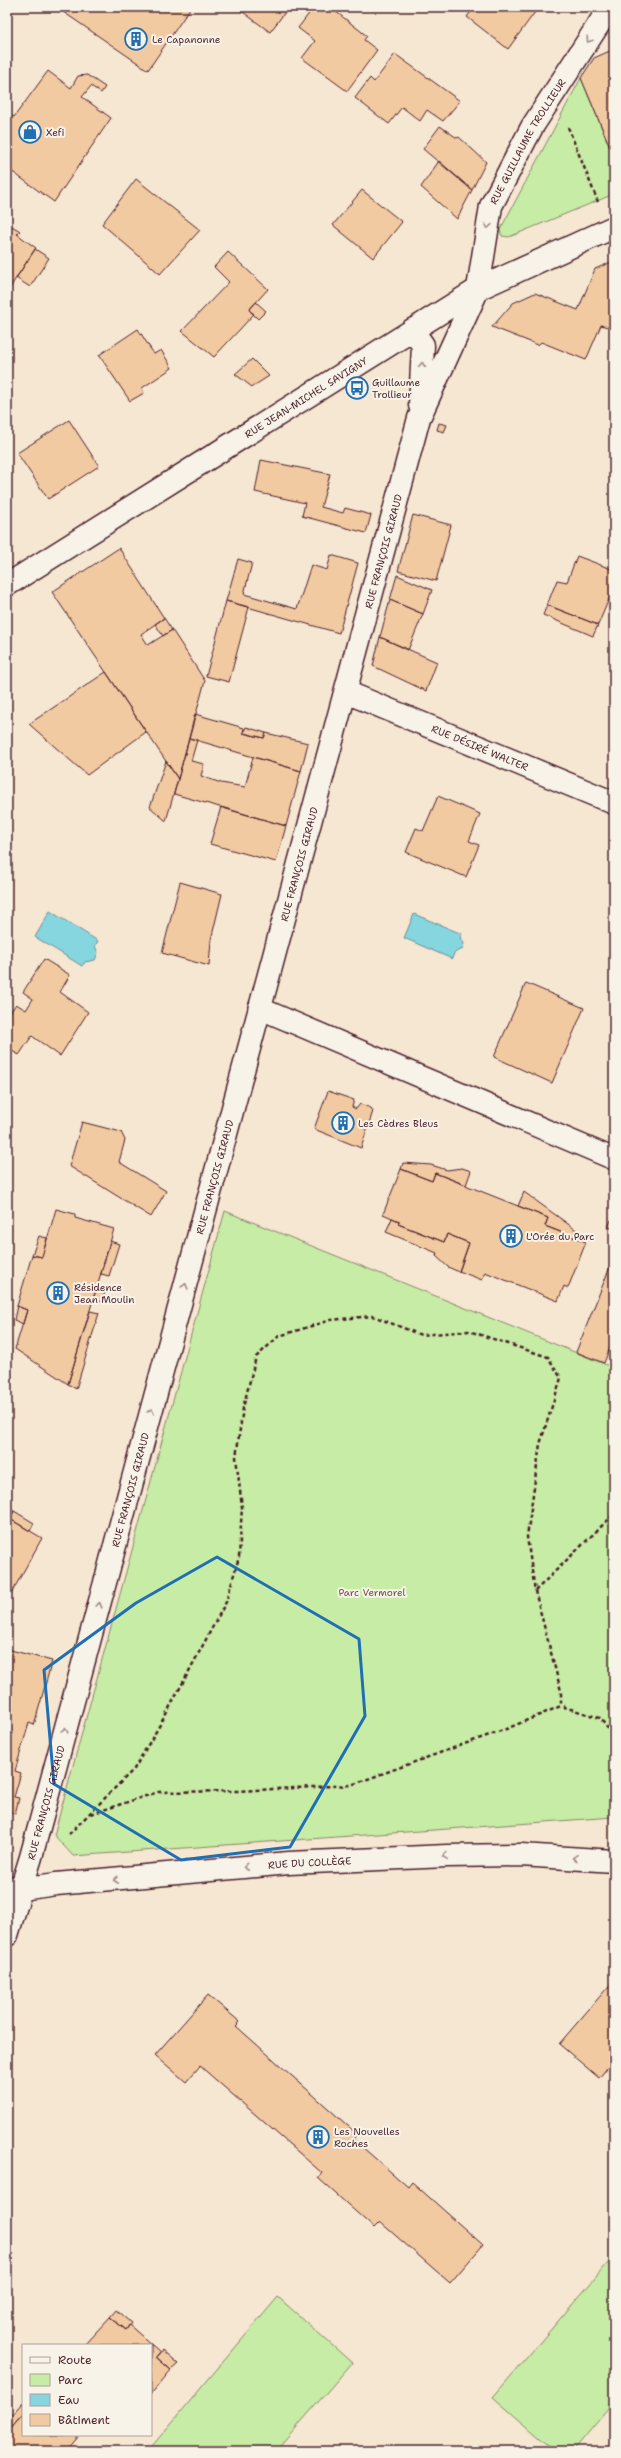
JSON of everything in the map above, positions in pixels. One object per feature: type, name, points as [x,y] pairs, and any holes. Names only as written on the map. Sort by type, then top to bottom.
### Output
[{"type":"street","name":"RUE GUILLAUME TROLLIEUR","points":[[478,289],[491,206],[532,127],[610,7]]},
{"type":"street","name":"RUE JEAN-MICHEL SAVIGNY","points":[[7,585],[478,289],[611,228]]},
{"type":"street","name":"RUE FRANÇOIS GIRAUD","points":[[7,1935],[14,1888],[259,1008],[346,692],[419,418],[478,289]]},
{"type":"street","name":"RUE FRANÇOIS GIRAUD","points":[[412,330],[424,346],[419,418]]},
{"type":"street","name":"RUE DÉSIRÉ WALTER","points":[[346,692],[614,803]]},
{"type":"street","name":"RUE DU COLLÈGE","points":[[14,1888],[290,1863],[521,1855],[614,1861]]},
{"type":"lane","points":[[259,1008],[614,1159]]},
{"type":"path","points":[[554,93],[611,228]]},
{"type":"path","points":[[64,1837],[91,1814],[134,1769],[165,1716],[226,1602],[239,1557],[242,1507],[236,1457],[242,1408],[256,1357],[279,1336],[330,1320],[373,1316],[421,1335],[469,1331],[548,1357],[562,1378],[540,1444],[527,1537],[534,1591],[553,1654],[561,1691],[561,1706]]},
{"type":"path","points":[[534,1591],[614,1514]]},
{"type":"path","points":[[91,1814],[158,1792],[238,1791],[351,1785],[506,1729],[561,1706],[600,1718],[614,1737]]},
{"type":"highlighted area","points":[[217,1557],[359,1639],[365,1716],[290,1847],[181,1860],[54,1784],[44,1670],[136,1603]]},
{"type":"green space","points":[[581,78],[614,158],[614,194],[509,237],[502,236],[500,230]]},
{"type":"green space","name":"Parc Vermorel","points":[[225,1211],[614,1368],[614,1817],[73,1856],[54,1835]]},
{"type":"green space","points":[[614,2256],[614,2402],[573,2451],[555,2451],[493,2397]]},
{"type":"green space","points":[[278,2297],[352,2363],[276,2451],[158,2451],[152,2446]]},
{"type":"water","points":[[50,911],[98,941],[95,946],[98,953],[95,960],[85,962],[82,966],[35,937]]},
{"type":"water","points":[[414,914],[462,934],[460,938],[464,943],[463,949],[454,953],[452,959],[404,938]]},
{"type":"building","name":"Le Capanonne","points":[[56,7],[191,7],[148,70]]},
{"type":"building","points":[[236,7],[289,7],[270,32]]},
{"type":"building","points":[[314,7],[330,7],[367,36],[364,40],[377,50],[347,91],[302,58],[315,41],[298,28]]},
{"type":"building","points":[[474,7],[538,8],[508,49],[467,17]]},
{"type":"building","points":[[612,50],[614,82],[611,83],[614,92],[614,145],[610,147],[581,78],[594,58]]},
{"type":"building","points":[[395,54],[460,101],[443,121],[427,110],[420,121],[402,107],[389,124],[355,98],[370,78],[374,82]]},
{"type":"building","points":[[48,71],[71,88],[78,76],[87,75],[105,87],[101,93],[91,86],[82,97],[111,118],[54,202],[7,168],[7,113],[14,117]]},
{"type":"building","points":[[440,126],[457,138],[459,137],[486,162],[472,190],[423,149]]},
{"type":"building","points":[[439,161],[472,190],[457,219],[421,187]]},
{"type":"building","points":[[136,179],[200,230],[160,274],[102,224]]},
{"type":"building","points":[[362,190],[402,222],[373,258],[333,225]]},
{"type":"building","points":[[7,223],[20,231],[17,234],[36,248],[9,289],[7,287]]},
{"type":"building","points":[[35,249],[49,258],[30,287],[16,278]]},
{"type":"building","points":[[228,252],[268,289],[249,310],[254,314],[214,357],[182,331],[229,282],[214,267]]},
{"type":"building","points":[[614,261],[614,329],[601,325],[586,360],[541,342],[538,345],[492,327],[513,303],[535,293],[578,310],[595,269]]},
{"type":"building","points":[[256,302],[266,311],[258,319],[249,310]]},
{"type":"building","points":[[138,329],[154,354],[161,350],[172,368],[142,388],[144,393],[130,401],[99,355]]},
{"type":"building","points":[[252,359],[269,376],[252,387],[235,374]]},
{"type":"building","points":[[69,420],[99,466],[48,499],[17,453]]},
{"type":"building","points":[[439,423],[447,425],[444,432],[437,430]]},
{"type":"building","points":[[261,460],[330,474],[321,507],[343,513],[345,508],[371,515],[366,533],[302,516],[305,503],[255,492]]},
{"type":"building","points":[[413,515],[451,525],[436,581],[398,571]]},
{"type":"building","points":[[119,548],[164,618],[141,634],[148,645],[172,630],[205,681],[178,779],[52,592]]},
{"type":"building","points":[[331,555],[358,563],[339,633],[226,601],[238,559],[252,563],[244,594],[297,609],[311,565],[327,570]]},
{"type":"building","points":[[577,556],[614,570],[614,587],[598,625],[547,605],[557,580],[567,582]]},
{"type":"building","points":[[397,575],[432,590],[423,614],[390,600]]},
{"type":"building","points":[[390,600],[423,614],[408,650],[380,637]]},
{"type":"building","points":[[226,601],[249,607],[229,682],[206,676]]},
{"type":"building","points":[[547,605],[598,625],[593,636],[543,615]]},
{"type":"building","points":[[164,618],[172,630],[163,636],[155,624]]},
{"type":"building","points":[[380,637],[437,662],[426,691],[373,666]]},
{"type":"building","points":[[106,672],[146,732],[87,775],[29,724]]},
{"type":"building","points":[[195,714],[244,728],[243,733],[264,738],[266,733],[308,743],[301,771],[189,738]]},
{"type":"building","points":[[246,727],[266,733],[264,738],[243,733]]},
{"type":"building","points":[[189,738],[197,740],[191,761],[204,764],[201,776],[221,783],[245,787],[253,757],[301,771],[286,826],[174,794]]},
{"type":"building","points":[[166,761],[178,779],[166,821],[150,807]]},
{"type":"building","points":[[438,796],[480,814],[469,841],[479,845],[466,877],[406,852],[416,828],[423,831]]},
{"type":"building","points":[[221,807],[286,826],[276,862],[210,844]]},
{"type":"building","points":[[180,882],[222,894],[211,940],[209,966],[162,953]]},
{"type":"building","points":[[44,959],[70,975],[60,992],[88,1012],[60,1056],[32,1036],[19,1055],[7,1048],[7,1017],[16,1004],[26,1010],[33,999],[23,992]]},
{"type":"building","points":[[526,983],[584,1008],[552,1083],[494,1057]]},
{"type":"building","name":"Les Cèdres Bleus","points":[[328,1091],[354,1100],[352,1107],[356,1109],[360,1104],[371,1108],[373,1111],[361,1148],[314,1129]]},
{"type":"building","points":[[82,1122],[121,1132],[125,1140],[119,1162],[166,1191],[151,1217],[69,1166]]},
{"type":"building","points":[[403,1163],[431,1165],[447,1170],[462,1168],[471,1171],[466,1185],[435,1173],[432,1181],[401,1169]]},
{"type":"building","name":"L'Orée du Parc","points":[[401,1169],[432,1181],[435,1173],[548,1218],[545,1226],[586,1242],[568,1288],[564,1286],[558,1301],[485,1272],[482,1280],[459,1271],[469,1243],[447,1234],[444,1242],[398,1224],[399,1221],[383,1214]]},
{"type":"building","points":[[524,1192],[579,1232],[576,1238],[545,1226],[548,1218],[518,1206]]},
{"type":"building","name":"Résidence Jean Moulin","points":[[56,1209],[75,1214],[75,1218],[114,1229],[68,1384],[15,1349],[27,1310],[17,1306],[32,1255],[42,1257]]},
{"type":"building","points":[[392,1218],[399,1221],[398,1224],[444,1242],[447,1234],[469,1243],[459,1272],[448,1267],[436,1256],[437,1253],[386,1232]]},
{"type":"building","points":[[611,1220],[614,1221],[614,1229],[608,1227]]},
{"type":"building","points":[[39,1236],[47,1238],[42,1257],[32,1255]]},
{"type":"building","points":[[110,1241],[119,1244],[109,1276],[101,1274]]},
{"type":"building","points":[[614,1257],[614,1337],[604,1363],[576,1352]]},
{"type":"building","points":[[97,1287],[106,1288],[102,1302],[93,1299]]},
{"type":"building","points":[[17,1306],[27,1310],[23,1324],[14,1320]]},
{"type":"building","points":[[90,1311],[99,1313],[76,1389],[68,1384]]},
{"type":"building","points":[[7,1507],[14,1511],[10,1519],[42,1538],[11,1594],[7,1592]]},
{"type":"building","points":[[14,1511],[34,1523],[30,1531],[10,1519]]},
{"type":"building","points":[[7,1649],[52,1661],[34,1725],[29,1723],[15,1771],[21,1773],[14,1797],[19,1798],[15,1814],[7,1811]]},
{"type":"building","points":[[614,1980],[614,2066],[611,2063],[599,2078],[559,2044]]},
{"type":"building","name":"Les Nouvelles Roches","points":[[208,1995],[240,2022],[236,2026],[357,2134],[353,2139],[408,2187],[412,2182],[483,2245],[450,2283],[380,2222],[374,2228],[318,2178],[322,2173],[200,2066],[186,2082],[155,2055]]},
{"type":"building","points":[[116,2310],[131,2323],[126,2330],[110,2317]]},
{"type":"building","points":[[110,2317],[126,2330],[129,2325],[151,2344],[85,2344]]},
{"type":"building","points":[[152,2345],[160,2352],[156,2357],[171,2370],[152,2393]]},
{"type":"building","points":[[162,2350],[178,2364],[171,2370],[156,2357]]},
{"type":"building","points":[[22,2403],[22,2415],[7,2432],[7,2420]]},
{"type":"building","points":[[22,2415],[22,2436],[79,2436],[66,2451],[7,2451],[7,2432]]},
{"type":"place","name":"Le Capanonne","points":[[136,39]]},
{"type":"place","name":"Xefi","points":[[30,132]]},
{"type":"place","name":"Guillaume Trollieur","points":[[357,388]]},
{"type":"place","name":"Les Cèdres Bleus","points":[[343,1123]]},
{"type":"place","name":"L'Orée du Parc","points":[[511,1236]]},
{"type":"place","name":"Résidence Jean Moulin","points":[[58,1293]]},
{"type":"place","name":"Les Nouvelles Roches","points":[[318,2137]]}]
